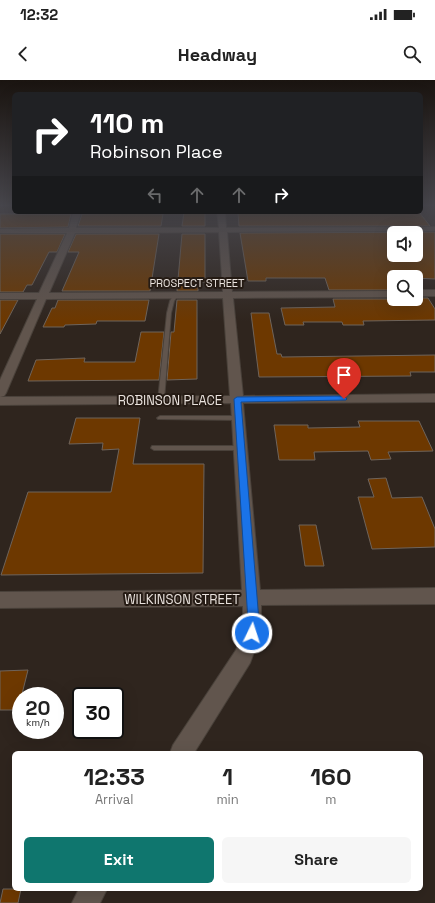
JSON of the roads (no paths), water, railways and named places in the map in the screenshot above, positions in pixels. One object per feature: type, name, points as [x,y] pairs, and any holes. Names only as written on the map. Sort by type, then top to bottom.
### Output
[{"type":"street","points":[[0,393],[66,244]]},
{"type":"street","points":[[182,751],[242,656],[252,633],[254,621],[224,244]]},
{"type":"street","points":[[423,294],[435,293]]},
{"type":"street","name":"PROSPECT STREET","points":[[0,296],[387,294]]},
{"type":"street","name":"ROBINSON PLACE","points":[[0,401],[435,398]]},
{"type":"street","name":"WILKINSON STREET","points":[[0,600],[435,596]]},
{"type":"street","points":[[85,903],[93,891]]},
{"type":"lane","points":[[160,400],[169,313],[172,301],[176,295]]},
{"type":"lane","points":[[160,418],[239,418]]},
{"type":"lane","points":[[154,448],[241,448]]}]
